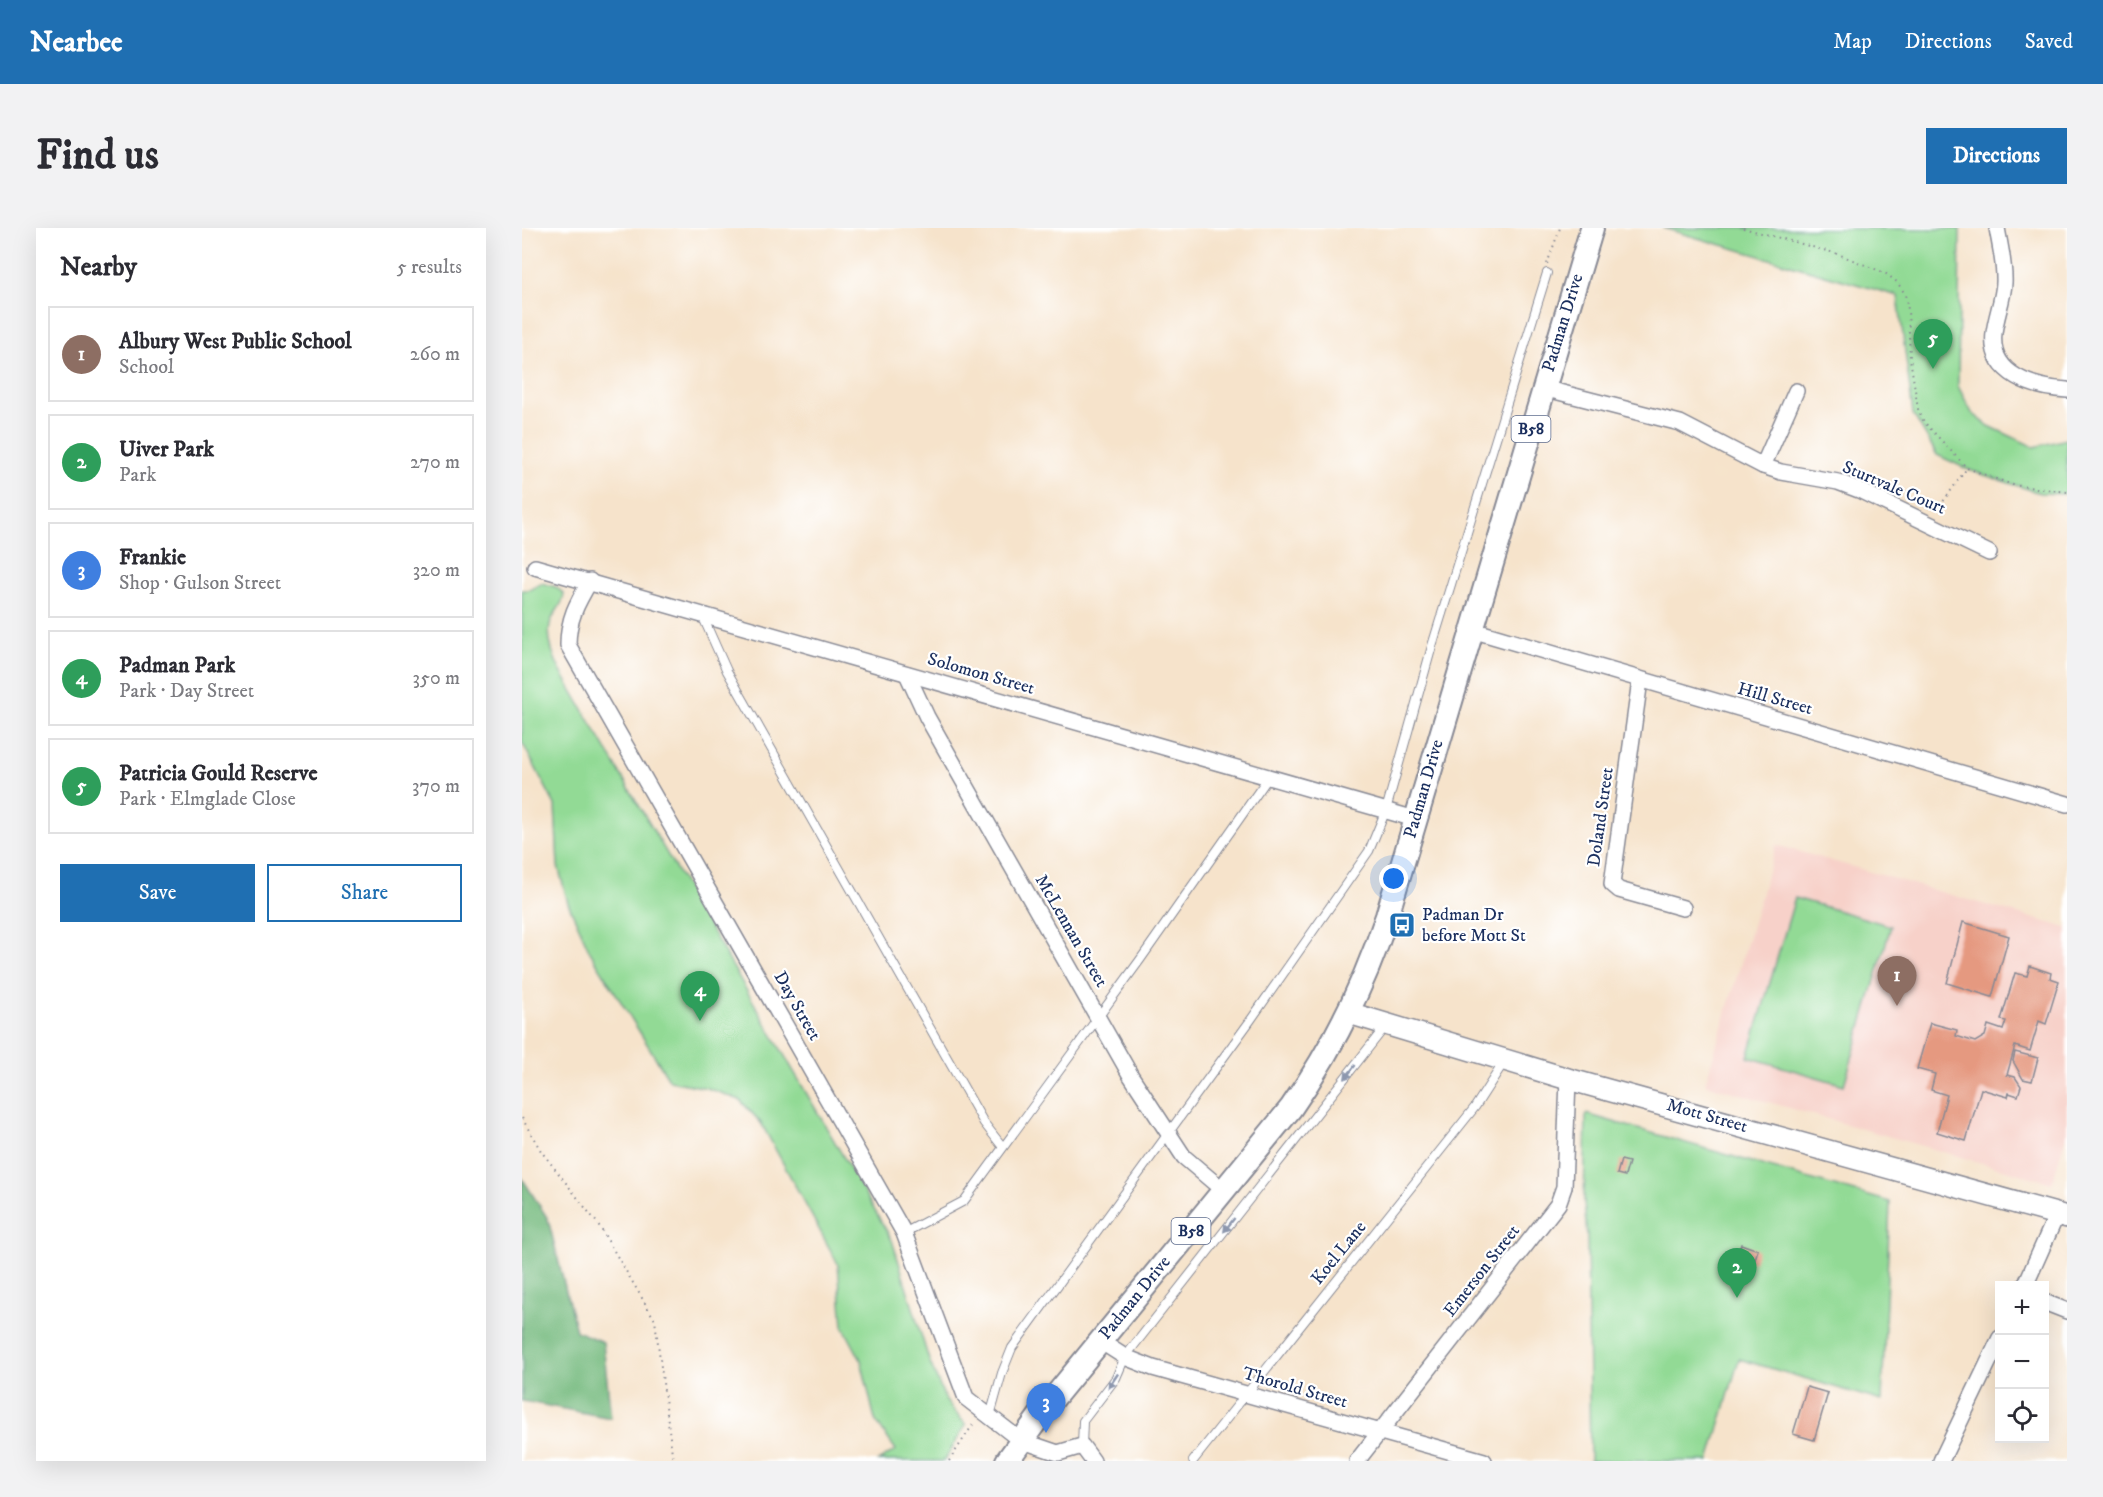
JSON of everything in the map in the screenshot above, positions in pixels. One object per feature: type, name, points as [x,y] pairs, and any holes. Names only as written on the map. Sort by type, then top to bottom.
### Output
[{"type":"main road","name":"Padman Drive","points":[[1006,1461],[1020,1440],[1224,1191],[1314,1076],[1349,1013],[1376,950],[1592,228]]},
{"type":"street","points":[[1997,228],[2004,281],[1993,334],[1995,353],[2001,364],[2017,378],[2032,386],[2067,390]]},
{"type":"street","name":"Sturtvale Court","points":[[1543,388],[1680,423],[1707,434],[1763,466],[1781,472],[1839,482],[1989,552]]},
{"type":"street","points":[[1763,466],[1796,391]]},
{"type":"street","name":"Solomon Street","points":[[535,567],[1415,819]]},
{"type":"street","name":"Day Street","points":[[590,581],[573,609],[568,628],[568,645],[904,1233],[966,1398],[1020,1440],[1058,1453],[1082,1446]]},
{"type":"street","name":"Hill Street","points":[[1472,630],[2067,804]]},
{"type":"street","name":"McLennan Street","points":[[907,674],[927,717],[1167,1134],[1194,1167],[1224,1191]]},
{"type":"street","name":"Doland Street","points":[[1640,680],[1612,884],[1619,890],[1683,908]]},
{"type":"street","name":"Mott Street","points":[[1349,1013],[1568,1079],[2062,1216]]},
{"type":"street","name":"Emerson Street","points":[[1357,1461],[1558,1204],[1564,1187],[1568,1079]]},
{"type":"street","points":[[2028,1281],[2062,1216]]},
{"type":"street","points":[[2049,1304],[2067,1311]]},
{"type":"street","name":"Thorold Street","points":[[1100,1341],[1125,1357],[1154,1368],[1484,1461]]},
{"type":"street","points":[[1941,1461],[1995,1348]]},
{"type":"street","points":[[1082,1446],[1093,1461]]},
{"type":"lane","points":[[986,1415],[1012,1348],[1360,866],[1378,834],[1432,646],[1547,273]]},
{"type":"lane","points":[[702,614],[727,671],[984,1123],[1002,1146]]},
{"type":"lane","points":[[904,1233],[964,1201],[1268,778]]},
{"type":"lane","points":[[1082,1446],[1083,1421],[1116,1378],[1125,1357],[1386,1026]]},
{"type":"lane","name":"Koel Lane","points":[[1193,1461],[1248,1395],[1475,1107],[1505,1061]]},
{"type":"path","points":[[1547,273],[1546,262],[1557,242],[1560,228]]},
{"type":"path","points":[[1743,228],[1838,254],[1885,273],[1897,282],[1905,294],[1908,309],[1910,358],[1918,409],[1924,422],[1967,468],[2013,485],[2067,492]]},
{"type":"path","points":[[1940,506],[1967,468]]},
{"type":"path","points":[[522,1118],[541,1151],[598,1224],[655,1320],[673,1461]]},
{"type":"path","points":[[949,1461],[986,1415]]},
{"type":"shaded area","points":[[1776,845],[2067,928],[2067,1132],[2052,1183],[1705,1084]]},
{"type":"green space","points":[[1663,228],[1960,229],[1958,386],[1972,413],[1989,426],[2034,447],[2067,439],[2067,494],[2040,493],[1969,470],[1937,455],[1913,414],[1898,296]]},
{"type":"green space","points":[[542,583],[556,587],[564,594],[551,620],[549,630],[551,647],[560,670],[892,1240],[929,1360],[946,1401],[966,1425],[944,1461],[878,1461],[896,1450],[875,1420],[861,1360],[843,1326],[838,1264],[761,1123],[740,1100],[707,1088],[670,1081],[590,952],[568,903],[558,866],[555,805],[522,742],[522,590],[529,590]]},
{"type":"green space","points":[[1795,898],[1891,926],[1844,1085],[1748,1057]]},
{"type":"green space","points":[[1586,1114],[1890,1202],[1882,1401],[1739,1359],[1709,1461],[1590,1461],[1587,1236],[1584,1202]]},
{"type":"green space","points":[[522,1178],[548,1219],[576,1331],[603,1342],[611,1418],[522,1401]]},
{"type":"building","points":[[1963,922],[2009,936],[1992,997],[1947,983]]},
{"type":"building","points":[[2030,966],[2051,973],[2050,978],[2059,981],[2046,1024],[2039,1021],[2030,1051],[2015,1046],[2007,1075],[2015,1077],[2021,1086],[2018,1096],[2009,1093],[2008,1097],[1981,1089],[1966,1141],[1937,1132],[1947,1095],[1931,1090],[1935,1074],[1917,1069],[1930,1023],[1957,1030],[1956,1036],[1975,1042],[1985,1036],[1988,1025],[2003,1030],[2006,1021],[2001,1020],[2015,973],[2027,976]]},
{"type":"building","points":[[2015,1052],[2038,1058],[2032,1081],[2023,1079],[2013,1061]]},
{"type":"building","points":[[1621,1160],[1629,1162],[1625,1176],[1617,1174]]},
{"type":"building","points":[[1741,1244],[1758,1250],[1754,1262],[1737,1256]]},
{"type":"building","points":[[1734,1277],[1738,1281],[1734,1285],[1730,1281]]},
{"type":"building","points":[[1807,1387],[1828,1393],[1814,1440],[1793,1434]]},
{"type":"place","name":"Patricia Gould Reserve","points":[[1933,369]]},
{"type":"place","name":"Padman Dr before Mott St","points":[[1402,925]]},
{"type":"place","name":"Albury West Public School","points":[[1897,1006]]},
{"type":"place","name":"Padman Park","points":[[700,1021]]},
{"type":"place","name":"Uiver Park","points":[[1737,1298]]},
{"type":"place","name":"Frankie","points":[[1046,1433]]}]
